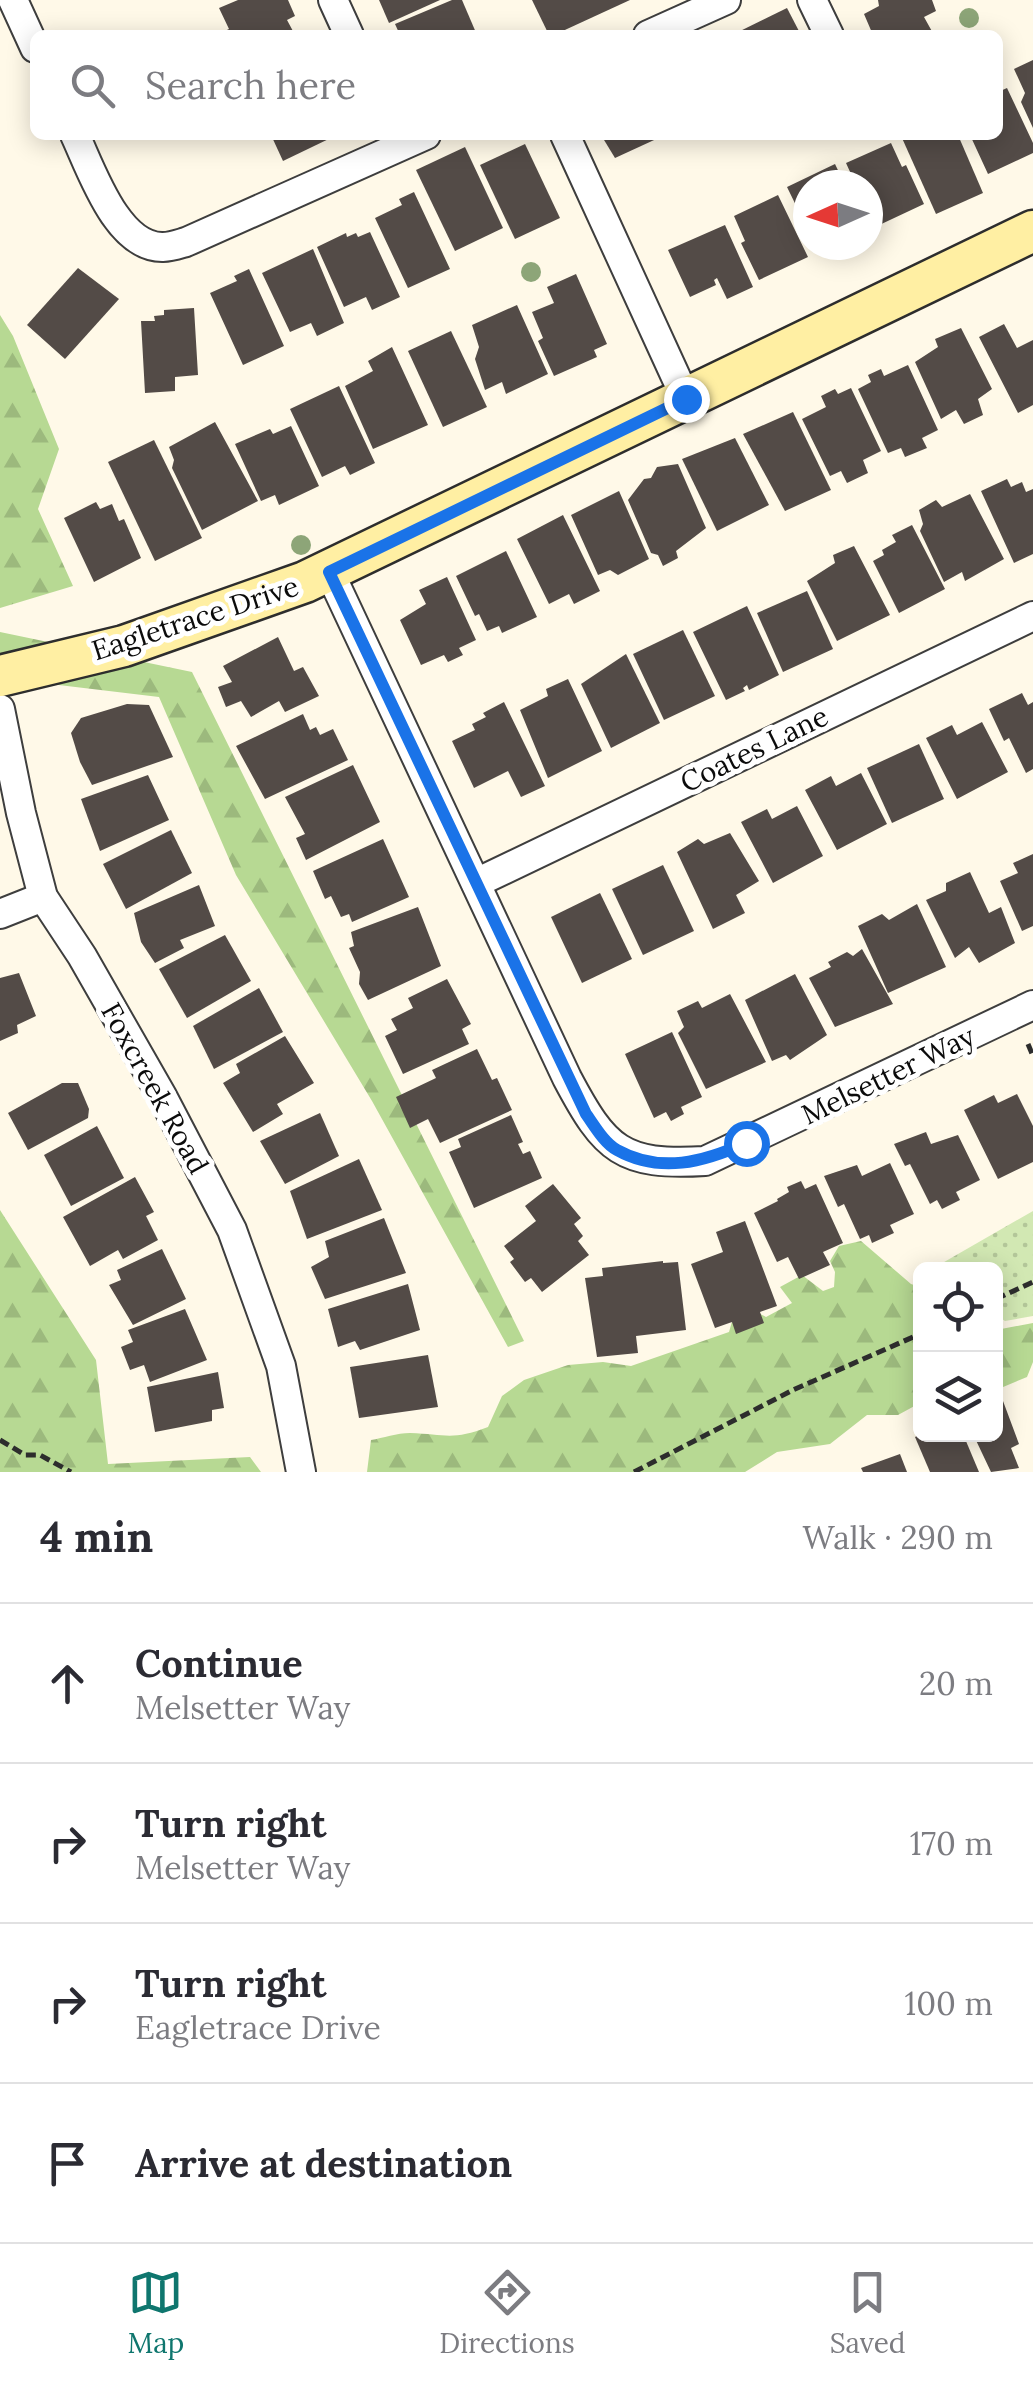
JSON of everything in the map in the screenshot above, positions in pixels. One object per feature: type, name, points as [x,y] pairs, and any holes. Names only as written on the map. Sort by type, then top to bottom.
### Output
[{"type":"street","points":[[13,0],[30,37]]},
{"type":"street","points":[[334,0],[347,30]]},
{"type":"street","points":[[659,30],[726,0]]},
{"type":"street","points":[[812,0],[826,30]]},
{"type":"street","points":[[78,140],[116,216],[144,243],[161,247],[186,242],[397,141]]},
{"type":"street","points":[[567,140],[686,399]]},
{"type":"street","name":"Eagletrace Drive","points":[[0,676],[124,646],[329,572],[1033,232]]},
{"type":"street","name":"Melsetter Way","points":[[329,572],[586,1114],[614,1149],[667,1163],[705,1161],[1033,1005]]},
{"type":"street","name":"Coates Lane","points":[[476,884],[1033,616]]},
{"type":"street","name":"Foxcreek Road","points":[[0,709],[43,897],[82,956],[162,1096],[232,1230],[281,1366],[301,1472]]},
{"type":"street","points":[[0,914],[43,897]]},
{"type":"path","points":[[1028,1044],[1033,1056]]},
{"type":"path","points":[[1003,1296],[1033,1282]]},
{"type":"path","points":[[634,1472],[793,1390],[913,1337]]},
{"type":"path","points":[[0,1440],[25,1455],[40,1455],[71,1472]]},
{"type":"green space","points":[[0,315],[13,336],[59,449],[38,509],[73,586],[0,608]]},
{"type":"green space","points":[[0,632],[192,672],[524,1341],[508,1347],[372,1101],[236,875],[159,697],[42,683],[0,689]]},
{"type":"green space","points":[[0,1210],[96,1360],[108,1464],[250,1457],[261,1472],[0,1472]]},
{"type":"green space","points":[[1033,1211],[1033,1316],[1003,1320],[1003,1262],[944,1262]]},
{"type":"green space","points":[[861,1241],[913,1285],[913,1407],[898,1415],[867,1415],[830,1444],[777,1452],[745,1472],[367,1472],[371,1440],[405,1433],[449,1436],[476,1431],[488,1427],[502,1396],[524,1380],[568,1365],[603,1362],[631,1366],[729,1332],[733,1318],[750,1308],[766,1317],[792,1303],[780,1287],[802,1275],[823,1291],[834,1287],[835,1272],[830,1261],[839,1246]]},
{"type":"green space","points":[[1033,1323],[1033,1362],[1027,1377],[1003,1387],[1003,1352],[1003,1329]]},
{"type":"building","points":[[238,0],[288,0],[295,16],[287,20],[292,30],[227,30],[219,8]]},
{"type":"building","points":[[379,0],[440,0],[389,23]]},
{"type":"building","points":[[452,0],[462,0],[475,30],[398,30],[395,24]]},
{"type":"building","points":[[532,0],[630,0],[565,30],[547,30]]},
{"type":"building","points":[[878,0],[932,0],[936,11],[924,17],[931,30],[871,30],[864,14],[879,6]]},
{"type":"building","points":[[787,8],[798,30],[742,30]]},
{"type":"building","points":[[1033,60],[1033,128],[1021,102],[1025,93],[1014,69]]},
{"type":"building","points":[[1007,88],[1033,143],[1033,153],[988,174],[972,140],[1003,140],[1003,90]]},
{"type":"building","points":[[273,140],[327,140],[283,161]]},
{"type":"building","points":[[604,140],[654,140],[615,158]]},
{"type":"building","points":[[903,140],[960,140],[983,193],[936,214]]},
{"type":"building","points":[[891,143],[924,204],[883,223],[883,170],[849,170],[846,163]]},
{"type":"building","points":[[525,144],[560,218],[515,239],[480,165]]},
{"type":"building","points":[[465,147],[503,228],[455,251],[416,170]]},
{"type":"building","points":[[414,192],[450,269],[408,288],[375,218],[402,205],[399,199]]},
{"type":"building","points":[[778,195],[793,226],[793,260],[802,260],[759,280],[741,243],[745,241],[734,216]]},
{"type":"building","points":[[725,225],[753,287],[727,299],[717,278],[716,285],[690,297],[668,250]]},
{"type":"building","points":[[370,232],[400,297],[372,310],[366,297],[344,307],[317,247],[346,233],[347,237],[356,233],[358,237]]},
{"type":"building","points":[[313,249],[344,323],[317,336],[311,323],[290,332],[262,273]]},
{"type":"building","points":[[78,268],[119,299],[65,359],[27,325]]},
{"type":"building","points":[[249,269],[284,346],[243,365],[210,293],[237,281],[234,276]]},
{"type":"building","points":[[576,274],[607,344],[594,350],[597,357],[554,376],[538,341],[543,338],[532,312],[554,303],[547,287]]},
{"type":"building","points":[[517,305],[548,374],[506,394],[502,382],[485,390],[475,359],[479,347],[472,325]]},
{"type":"building","points":[[194,308],[198,375],[175,377],[175,391],[145,393],[141,321],[155,321],[154,316],[164,315],[164,310]]},
{"type":"building","points":[[1004,324],[1017,348],[1033,340],[1033,405],[1018,413],[979,337]]},
{"type":"building","points":[[961,328],[992,389],[978,399],[983,415],[964,424],[956,410],[941,419],[915,362],[938,347],[935,339]]},
{"type":"building","points":[[451,331],[487,407],[443,427],[408,351]]},
{"type":"building","points":[[392,347],[428,425],[373,449],[345,386],[373,371],[368,361]]},
{"type":"building","points":[[908,365],[938,430],[922,438],[927,448],[905,457],[901,448],[888,453],[858,389],[871,382],[868,375],[881,369],[884,376]]},
{"type":"building","points":[[339,386],[375,463],[350,475],[345,466],[322,477],[290,409]]},
{"type":"building","points":[[851,388],[881,451],[863,460],[868,473],[847,483],[841,471],[830,476],[802,419],[826,407],[821,396],[835,389],[838,394]]},
{"type":"building","points":[[793,412],[831,490],[785,511],[743,434]]},
{"type":"building","points":[[215,422],[258,501],[202,530],[172,468],[174,460],[169,447]]},
{"type":"building","points":[[291,426],[319,486],[279,505],[275,495],[261,501],[235,444],[270,429],[273,434]]},
{"type":"building","points":[[735,438],[769,505],[717,531],[682,459]]},
{"type":"building","points":[[154,440],[202,538],[155,561],[108,462]]},
{"type":"building","points":[[678,464],[706,528],[676,551],[678,558],[663,566],[658,555],[651,553],[628,500],[657,467]]},
{"type":"building","points":[[1007,479],[1011,487],[1022,482],[1026,492],[1033,489],[1033,554],[1014,563],[981,491]]},
{"type":"building","points":[[619,491],[649,559],[618,575],[610,570],[598,575],[571,515]]},
{"type":"building","points":[[970,494],[1004,559],[965,581],[962,572],[944,582],[920,531],[923,524],[919,510],[936,500],[942,507]]},
{"type":"building","points":[[96,502],[100,509],[112,504],[119,521],[124,519],[141,558],[94,582],[64,518]]},
{"type":"building","points":[[563,515],[600,591],[574,604],[569,594],[549,604],[517,539]]},
{"type":"building","points":[[912,525],[945,589],[899,613],[873,561],[896,542],[892,535]]},
{"type":"building","points":[[854,546],[890,615],[837,641],[807,581],[835,563],[833,555]]},
{"type":"building","points":[[506,551],[537,617],[502,633],[499,626],[487,631],[479,614],[475,616],[456,576]]},
{"type":"building","points":[[447,577],[476,640],[459,648],[463,655],[448,662],[444,655],[421,665],[400,620],[426,604],[419,590]]},
{"type":"building","points":[[807,591],[833,649],[783,672],[757,613]]},
{"type":"building","points":[[747,606],[779,675],[749,690],[747,685],[745,691],[726,700],[693,632]]},
{"type":"building","points":[[683,630],[715,696],[664,720],[633,654]]},
{"type":"building","points":[[278,637],[294,671],[303,667],[319,696],[285,712],[279,701],[251,717],[241,701],[226,707],[218,687],[232,682],[223,666]]},
{"type":"building","points":[[626,654],[660,723],[611,748],[581,684]]},
{"type":"building","points":[[568,679],[602,751],[548,778],[520,710],[548,696],[546,689]]},
{"type":"building","points":[[1022,693],[1028,705],[1033,702],[1033,769],[1026,773],[1009,738],[1004,741],[989,709]]},
{"type":"building","points":[[504,702],[545,786],[521,797],[508,771],[474,788],[452,741],[475,730],[472,724],[486,717],[483,713]]},
{"type":"building","points":[[127,704],[149,705],[173,757],[92,785],[71,733],[81,718]]},
{"type":"building","points":[[303,714],[310,730],[316,727],[320,735],[333,729],[348,760],[265,799],[236,746]]},
{"type":"building","points":[[982,722],[1008,772],[957,799],[926,738],[952,725],[957,735]]},
{"type":"building","points":[[919,744],[944,799],[892,823],[867,768]]},
{"type":"building","points":[[353,765],[380,822],[306,860],[296,838],[305,834],[285,797]]},
{"type":"building","points":[[861,773],[887,824],[837,850],[805,790],[831,776],[836,786]]},
{"type":"building","points":[[148,775],[169,820],[100,851],[81,799]]},
{"type":"building","points":[[797,806],[823,856],[773,883],[741,822],[767,809],[772,819]]},
{"type":"building","points":[[171,830],[192,873],[126,909],[103,864]]},
{"type":"building","points":[[730,833],[759,881],[736,895],[745,913],[713,929],[677,852],[698,839],[704,844]]},
{"type":"building","points":[[383,839],[409,897],[352,922],[349,914],[341,917],[331,896],[325,899],[313,871]]},
{"type":"building","points":[[1033,854],[1033,926],[1022,931],[1000,881],[1018,873],[1013,863]]},
{"type":"building","points":[[663,865],[694,931],[643,955],[612,889]]},
{"type":"building","points":[[970,872],[989,913],[1001,907],[1015,943],[979,963],[969,947],[955,958],[926,900],[946,891],[946,883]]},
{"type":"building","points":[[199,885],[215,926],[180,940],[184,948],[155,963],[141,942],[134,913]]},
{"type":"building","points":[[600,893],[632,959],[582,983],[551,917]]},
{"type":"building","points":[[917,904],[946,967],[888,993],[858,926],[882,914],[889,920]]},
{"type":"building","points":[[418,907],[441,966],[368,1000],[349,948],[354,946],[351,932]]},
{"type":"building","points":[[225,935],[251,981],[187,1018],[159,969]]},
{"type":"building","points":[[862,949],[893,1004],[835,1027],[809,978],[831,967],[828,962],[847,952],[853,956]]},
{"type":"building","points":[[19,973],[36,1016],[17,1025],[18,1033],[0,1041],[0,978]]},
{"type":"building","points":[[795,974],[827,1035],[790,1060],[786,1055],[772,1061],[745,1000]]},
{"type":"building","points":[[447,979],[471,1024],[462,1029],[469,1044],[403,1074],[385,1036],[397,1030],[391,1019],[413,1008],[408,998]]},
{"type":"building","points":[[259,988],[283,1032],[214,1069],[193,1026]]},
{"type":"building","points":[[730,994],[766,1062],[706,1089],[678,1033],[684,1027],[677,1011],[698,1001],[702,1008]]},
{"type":"building","points":[[672,1032],[702,1097],[681,1107],[684,1114],[671,1121],[666,1112],[654,1118],[625,1054]]},
{"type":"building","points":[[285,1036],[314,1083],[277,1104],[283,1114],[253,1132],[223,1083],[240,1073],[236,1064]]},
{"type":"building","points":[[477,1049],[512,1110],[440,1143],[428,1119],[410,1128],[396,1097],[436,1078],[432,1070]]},
{"type":"building","points":[[62,1083],[78,1083],[89,1109],[88,1118],[28,1150],[8,1113]]},
{"type":"building","points":[[1017,1094],[1033,1126],[1033,1162],[998,1179],[964,1110],[994,1095],[998,1103]]},
{"type":"building","points":[[320,1113],[339,1156],[285,1184],[260,1141]]},
{"type":"building","points":[[511,1115],[523,1142],[518,1144],[523,1154],[530,1151],[542,1178],[474,1208],[449,1152],[461,1147],[458,1139]]},
{"type":"building","points":[[97,1126],[124,1178],[71,1206],[44,1155]]},
{"type":"building","points":[[926,1132],[931,1144],[958,1135],[980,1180],[956,1192],[960,1200],[942,1209],[937,1200],[930,1204],[910,1164],[905,1166],[894,1144]]},
{"type":"building","points":[[359,1159],[382,1210],[307,1239],[290,1191]]},
{"type":"building","points":[[890,1163],[914,1214],[890,1225],[894,1233],[872,1243],[869,1235],[860,1239],[844,1204],[838,1207],[824,1176],[857,1165],[862,1176]]},
{"type":"building","points":[[135,1177],[154,1212],[146,1216],[158,1240],[123,1259],[118,1250],[90,1266],[63,1217]]},
{"type":"building","points":[[801,1181],[805,1189],[816,1184],[843,1243],[823,1252],[830,1265],[799,1279],[788,1257],[777,1262],[754,1213],[778,1201],[789,1192],[787,1187]]},
{"type":"building","points":[[553,1184],[581,1218],[574,1224],[583,1236],[578,1241],[589,1255],[542,1292],[531,1278],[525,1282],[504,1246],[536,1221],[525,1206]]},
{"type":"building","points":[[384,1218],[406,1273],[325,1299],[311,1267],[329,1257],[325,1241]]},
{"type":"building","points":[[745,1221],[777,1306],[760,1312],[764,1323],[736,1334],[732,1322],[715,1328],[691,1264],[723,1252],[716,1232]]},
{"type":"building","points":[[162,1249],[186,1299],[133,1325],[109,1285],[121,1280],[117,1270]]},
{"type":"building","points":[[678,1262],[686,1330],[636,1336],[638,1353],[597,1357],[585,1278],[603,1276],[602,1268]]},
{"type":"building","points":[[408,1284],[420,1330],[360,1350],[355,1341],[338,1347],[328,1309]]},
{"type":"building","points":[[185,1309],[207,1360],[150,1382],[144,1365],[130,1370],[121,1347],[133,1342],[128,1330]]},
{"type":"building","points":[[428,1355],[438,1407],[359,1418],[350,1367]]},
{"type":"building","points":[[218,1372],[224,1408],[212,1410],[212,1421],[155,1432],[147,1387]]},
{"type":"building","points":[[1003,1401],[1019,1444],[1011,1448],[1019,1468],[991,1472],[977,1442],[1003,1442]]},
{"type":"building","points":[[917,1442],[966,1442],[979,1472],[930,1472]]},
{"type":"building","points":[[900,1454],[907,1472],[863,1472],[861,1468]]},
{"type":"route","points":[[686,399],[329,572],[586,1114],[614,1149],[667,1163],[705,1161],[746,1143]]}]
